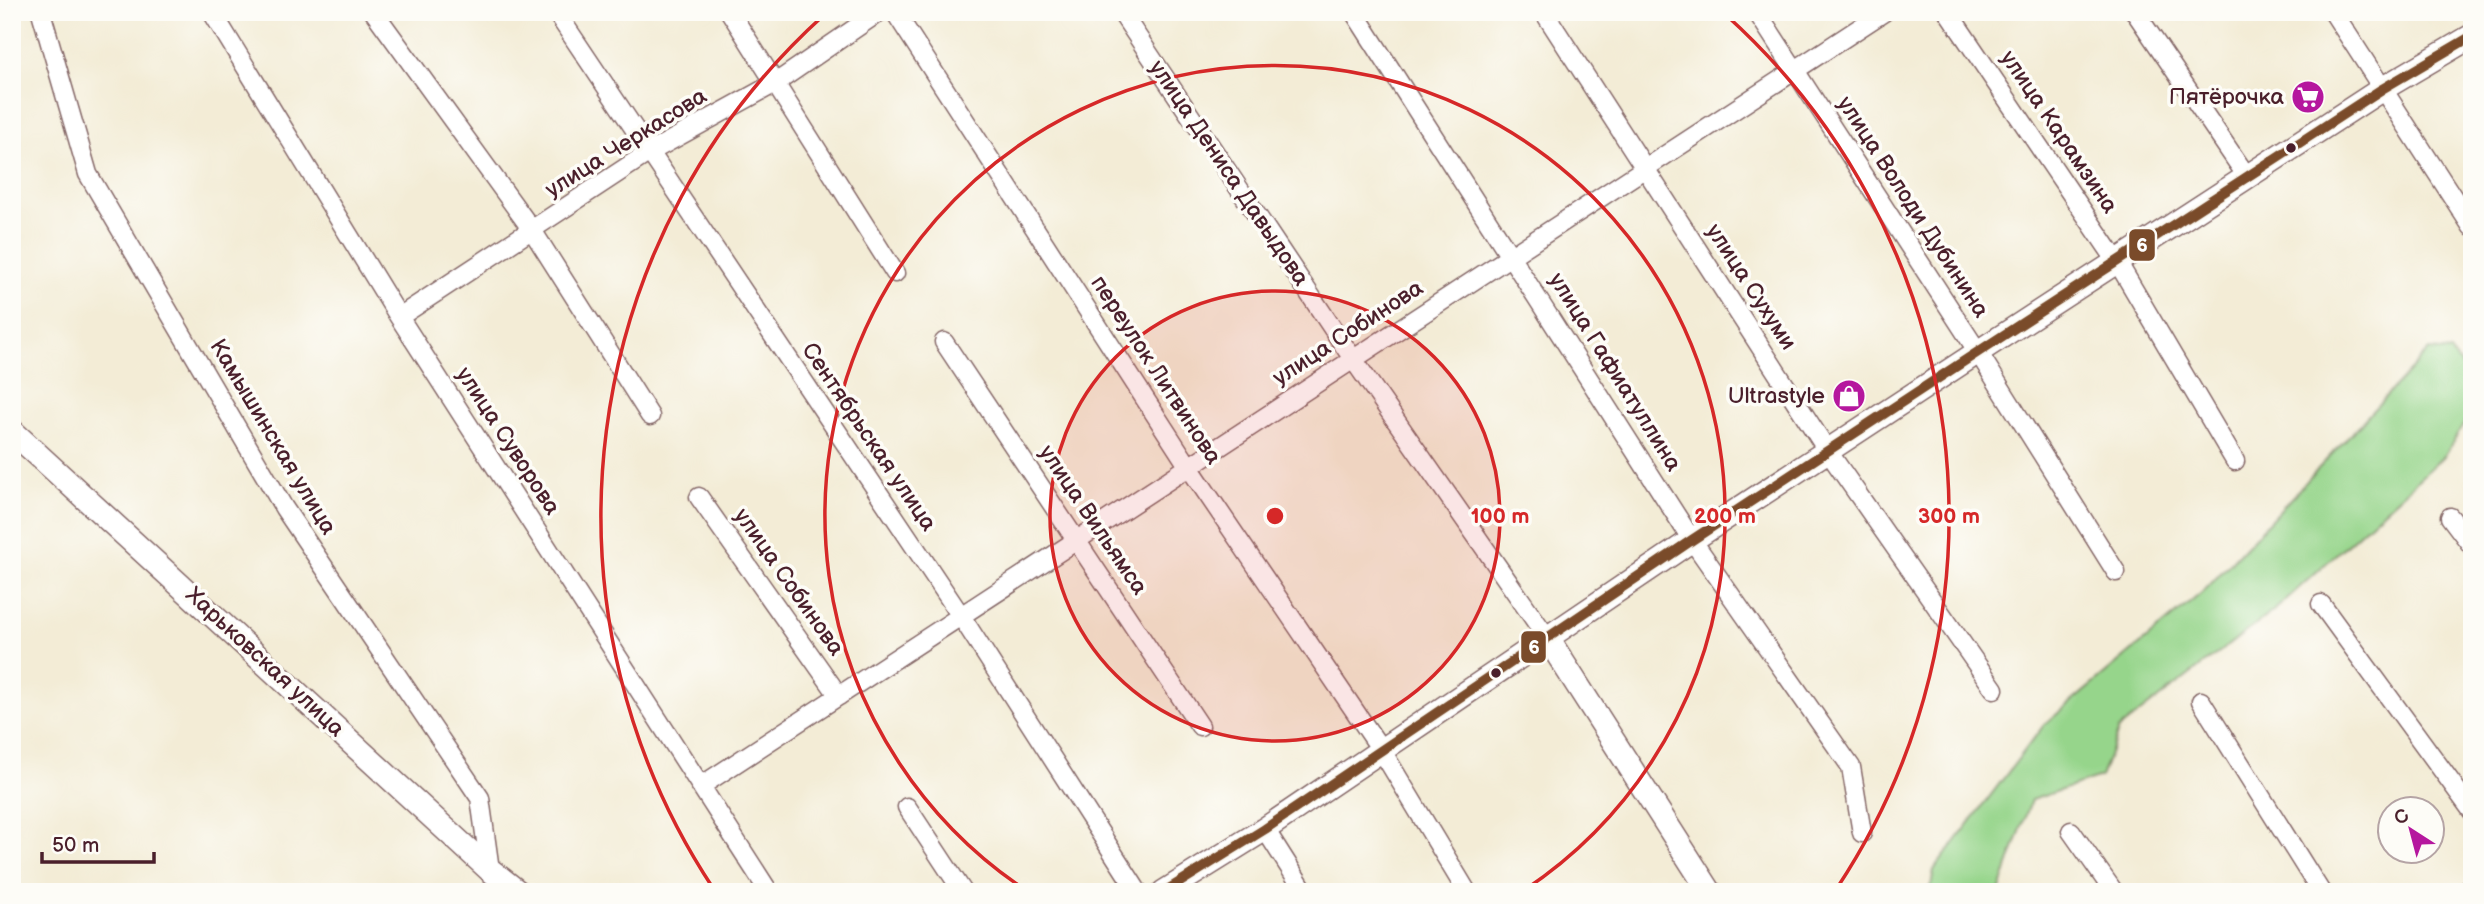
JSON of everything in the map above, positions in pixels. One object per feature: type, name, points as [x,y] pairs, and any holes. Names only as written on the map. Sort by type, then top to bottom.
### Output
[{"type":"street","name":"Камышинская улица","points":[[41,12],[88,174],[284,508],[480,798],[490,870]]},
{"type":"street","name":"улица Суворова","points":[[212,12],[399,317],[769,892]]},
{"type":"street","points":[[374,12],[532,230],[650,416]]},
{"type":"street","name":"Сентябрьская улица","points":[[556,12],[648,153],[961,616],[1138,892]]},
{"type":"street","points":[[730,12],[895,273]]},
{"type":"street","name":"улица Черкасова","points":[[399,317],[648,153],[776,82],[879,12]]},
{"type":"street","name":"переулок Литвинова","points":[[895,12],[1189,467],[1382,751],[1467,892]]},
{"type":"street","name":"улица Дениса Давыдова","points":[[1121,12],[1353,359],[1548,639],[1710,892]]},
{"type":"street","name":"улица Гафиатуллина","points":[[1354,12],[1692,540],[1852,766],[1862,834]]},
{"type":"street","name":"улица Сухуми","points":[[1544,12],[1828,450],[1994,689]]},
{"type":"street","name":"улица Володи Дубинина","points":[[1757,12],[1978,352],[2116,572]]},
{"type":"street","name":"улица Собинова","points":[[701,786],[1884,12]]},
{"type":"street","name":"улица Карамзина","points":[[1948,12],[2118,263],[2235,461]]},
{"type":"street","points":[[2135,12],[2248,178]]},
{"type":"street","points":[[2333,12],[2472,227]]},
{"type":"street","points":[[1164,892],[1265,829],[1828,450],[2382,89],[2472,36]]},
{"type":"street","name":"улица Вильямса","points":[[944,342],[1199,726]]},
{"type":"street","name":"Харьковская улица","points":[[12,431],[490,870],[518,892]]},
{"type":"street","name":"улица Собинова","points":[[699,497],[839,696]]},
{"type":"street","points":[[2450,517],[2472,546]]},
{"type":"street","points":[[2321,604],[2472,811]]},
{"type":"street","points":[[2201,701],[2321,892]]},
{"type":"street","points":[[907,807],[963,892]]},
{"type":"street","points":[[1265,829],[1305,892]]},
{"type":"street","points":[[2071,831],[2114,892]]},
{"type":"street","points":[[2463,892],[2472,887]]},
{"type":"green space","points":[[2429,350],[2451,352],[2472,381],[2472,411],[2445,455],[2278,607],[2119,729],[2101,777],[2031,800],[1999,892],[1930,892],[1934,870],[2044,725],[2205,590]]},
{"type":"transit line","name":"6","points":[[1164,892],[1265,829],[1692,540],[1978,352],[2382,89],[2472,36]]},
{"type":"place","name":"Пятёрочка","points":[[2308,97]]},
{"type":"place","name":"Ultrastyle","points":[[1849,396]]}]
